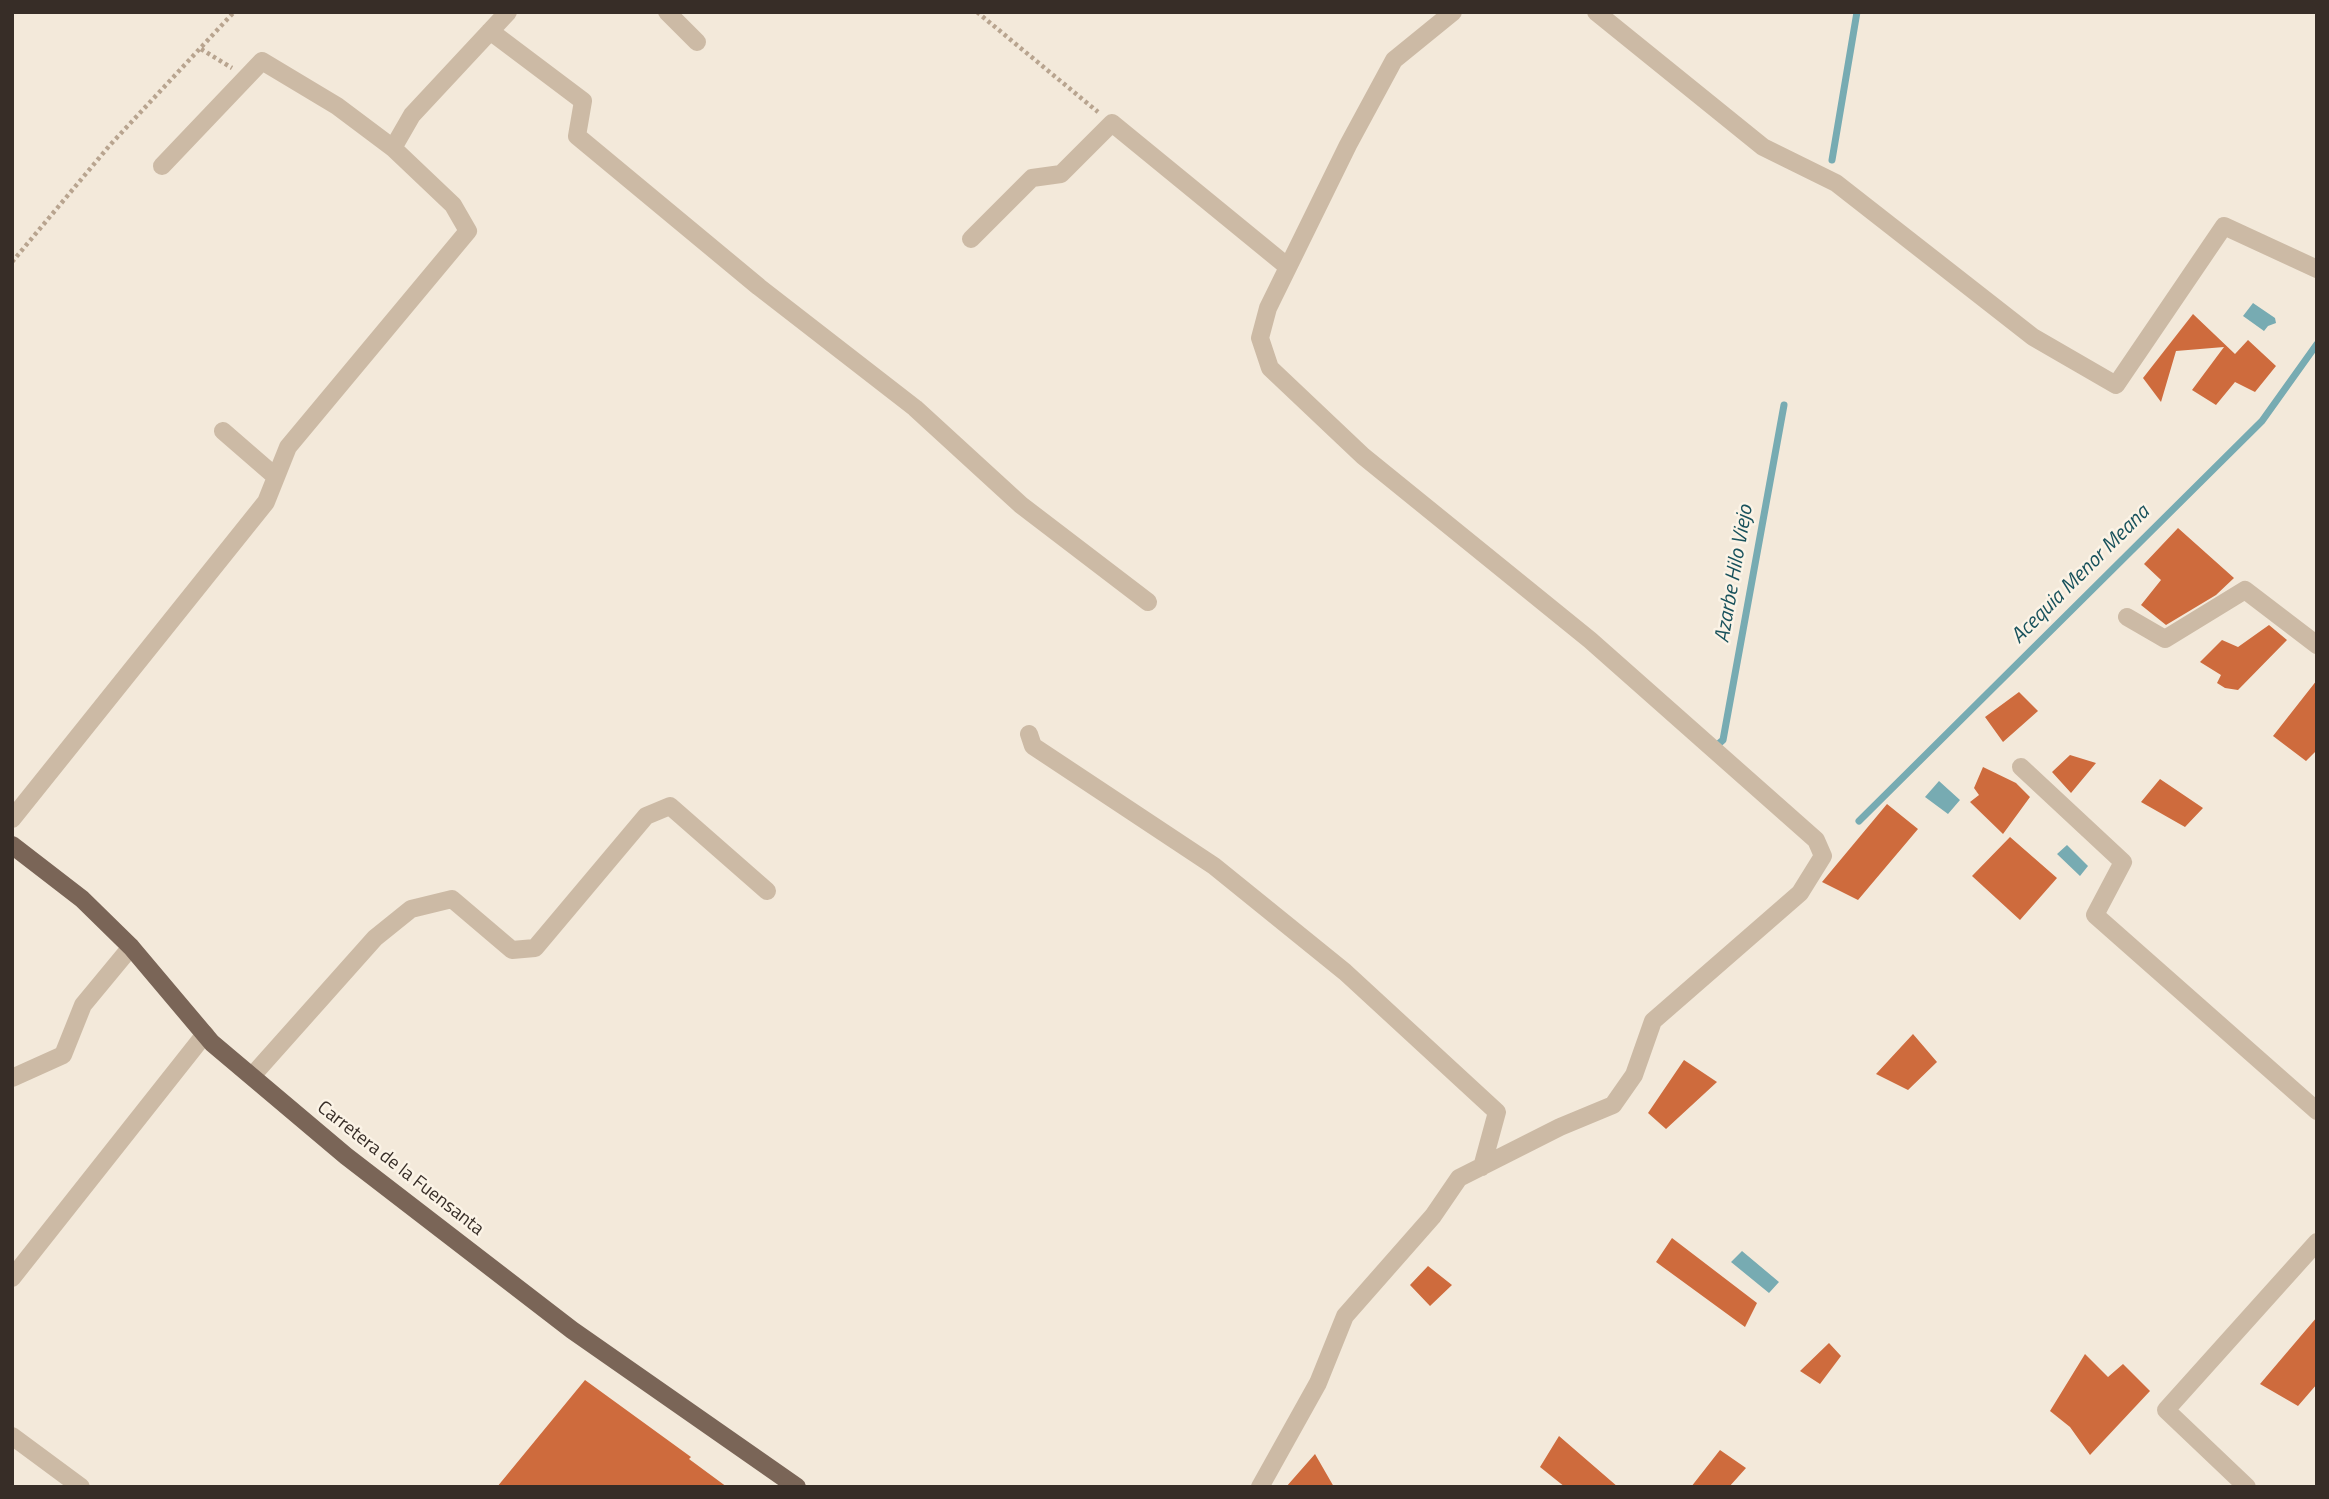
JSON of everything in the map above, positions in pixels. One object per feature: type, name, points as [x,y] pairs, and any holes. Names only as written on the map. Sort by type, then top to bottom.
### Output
[{"type":"main road","name":"Carretera de la Fuensanta","points":[[12,845],[82,900],[131,947],[205,1034],[346,1156],[572,1329],[797,1487]]},
{"type":"street","points":[[393,148],[412,116],[508,12]]},
{"type":"street","points":[[667,12],[697,42]]},
{"type":"street","points":[[1259,1487],[1318,1383],[1345,1315],[1433,1216],[1459,1178],[1560,1127],[1613,1105],[1634,1075],[1653,1021],[1800,893],[1823,856],[1816,840],[1600,649],[1363,456],[1270,368],[1261,338],[1268,308],[1348,145],[1394,60],[1453,12]]},
{"type":"street","points":[[1596,12],[1763,147],[1836,183],[2033,338],[2116,385],[2224,226],[2317,269]]},
{"type":"street","points":[[490,32],[583,101],[577,136],[759,287],[915,408],[1020,505],[1148,602]]},
{"type":"street","points":[[12,819],[266,502],[288,447],[468,231],[453,205],[393,148],[338,106],[262,61],[162,166]]},
{"type":"street","points":[[971,239],[1032,178],[1061,174],[1112,123],[1288,267]]},
{"type":"street","points":[[223,431],[276,477]]},
{"type":"street","points":[[2127,617],[2165,639],[2245,590],[2317,645]]},
{"type":"street","points":[[1029,734],[1033,746],[1214,866],[1325,956],[1497,1112],[1482,1167]]},
{"type":"street","points":[[2021,767],[2123,862],[2095,915],[2317,1111]]},
{"type":"street","points":[[252,1076],[375,938],[411,909],[452,899],[512,950],[535,948],[646,816],[670,806],[767,891]]},
{"type":"street","points":[[12,1078],[63,1055],[83,1005],[131,947]]},
{"type":"street","points":[[12,1278],[205,1034]]},
{"type":"street","points":[[2247,1487],[2166,1410],[2317,1242]]},
{"type":"street","points":[[12,1436],[82,1487]]},
{"type":"path","points":[[12,262],[110,145],[234,12]]},
{"type":"path","points":[[977,12],[1112,123]]},
{"type":"path","points":[[201,49],[249,75]]},
{"type":"water","points":[[2253,303],[2275,318],[2276,323],[2264,331],[2243,316]]},
{"type":"water","points":[[1939,781],[1960,800],[1948,814],[1925,797]]},
{"type":"water","points":[[2067,845],[2088,866],[2080,876],[2057,854]]},
{"type":"water","points":[[1742,1251],[1779,1282],[1769,1293],[1731,1262]]},
{"type":"building","points":[[2193,314],[2235,354],[2248,340],[2276,366],[2255,392],[2235,382],[2216,405],[2192,390],[2224,347],[2176,351],[2161,402],[2143,378]]},
{"type":"building","points":[[2178,528],[2234,578],[2216,595],[2166,625],[2141,605],[2161,580],[2144,564]]},
{"type":"building","points":[[2269,625],[2287,640],[2238,690],[2225,688],[2217,683],[2221,675],[2200,662],[2222,640],[2238,647]]},
{"type":"building","points":[[2317,680],[2317,750],[2306,761],[2273,736]]},
{"type":"building","points":[[2019,692],[2038,711],[2003,742],[1985,717]]},
{"type":"building","points":[[2070,755],[2096,763],[2071,793],[2052,772]]},
{"type":"building","points":[[1983,767],[2016,783],[2030,797],[2003,834],[1970,802],[1979,795],[1974,788]]},
{"type":"building","points":[[2160,779],[2203,808],[2185,827],[2141,802]]},
{"type":"building","points":[[1887,804],[1918,829],[1858,900],[1822,882]]},
{"type":"building","points":[[2010,837],[2057,878],[2020,920],[1972,876]]},
{"type":"building","points":[[1913,1034],[1937,1062],[1908,1090],[1876,1074]]},
{"type":"building","points":[[1684,1060],[1717,1082],[1666,1129],[1648,1113]]},
{"type":"building","points":[[1672,1238],[1757,1303],[1745,1327],[1656,1262]]},
{"type":"building","points":[[1428,1266],[1452,1285],[1430,1306],[1410,1285]]},
{"type":"building","points":[[2317,1317],[2317,1384],[2298,1406],[2260,1384]]},
{"type":"building","points":[[1829,1343],[1841,1356],[1820,1384],[1800,1371]]},
{"type":"building","points":[[2085,1354],[2108,1377],[2123,1364],[2150,1391],[2090,1455],[2070,1427],[2050,1411]]},
{"type":"building","points":[[585,1380],[691,1457],[689,1459],[727,1487],[497,1487]]},
{"type":"building","points":[[1559,1436],[1618,1487],[1565,1487],[1540,1467]]},
{"type":"building","points":[[1720,1450],[1746,1468],[1729,1487],[1691,1487]]},
{"type":"building","points":[[1315,1454],[1334,1487],[1286,1487]]},
{"type":"waterway","name":"Azarbe Hilo Viejo","points":[[1832,160],[1857,12]]},
{"type":"waterway","name":"Acequia Menor Meana","points":[[1859,821],[2262,421],[2317,344]]},
{"type":"waterway","name":"Azarbe Hilo Viejo","points":[[1716,746],[1723,740],[1784,405]]}]
